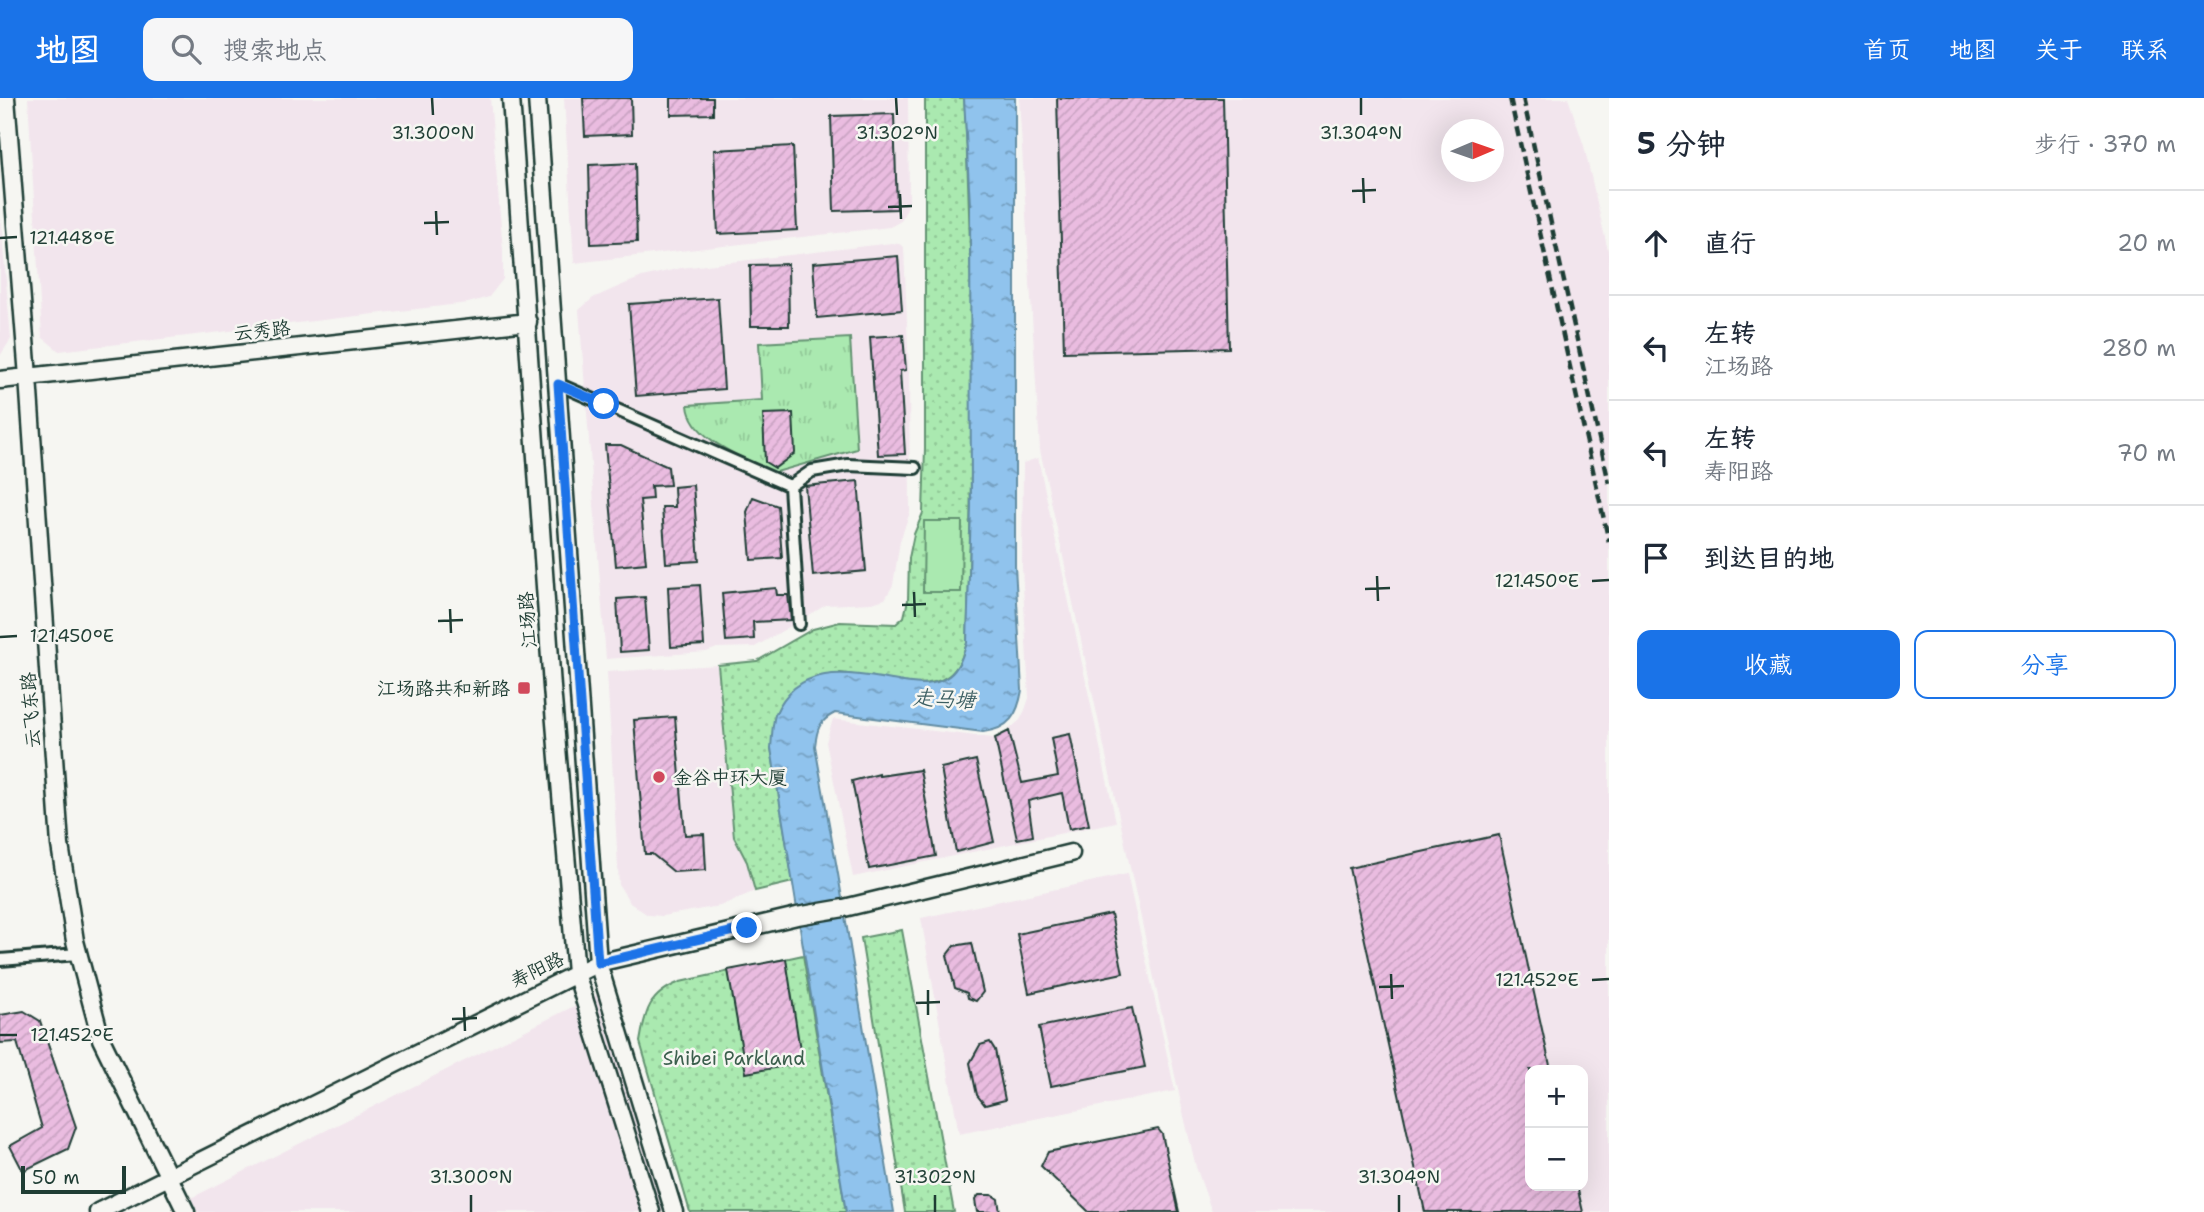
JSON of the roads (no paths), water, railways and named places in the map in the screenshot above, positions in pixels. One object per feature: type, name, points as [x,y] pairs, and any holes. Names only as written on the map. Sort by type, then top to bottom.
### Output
[{"type":"street","name":"云飞东路","points":[[6,98],[60,845],[78,954],[101,1039],[186,1212]]},
{"type":"street","name":"江场路","points":[[512,98],[552,687],[576,973],[651,1212]]},
{"type":"street","points":[[537,98],[598,963],[674,1212]]},
{"type":"street","name":"云秀路","points":[[0,380],[528,322]]},
{"type":"street","points":[[558,384],[790,486]]},
{"type":"street","points":[[790,486],[812,471],[848,465],[915,468]]},
{"type":"street","points":[[790,486],[799,624]]},
{"type":"street","name":"寿阳路","points":[[98,1212],[598,963],[797,916],[844,908],[1071,853]]},
{"type":"street","points":[[0,960],[78,954]]},
{"type":"water","name":"走马塘","points":[[964,98],[1015,98],[1015,566],[1022,690],[1011,719],[1000,728],[983,732],[835,713],[822,722],[818,730],[815,746],[894,1212],[846,1212],[771,748],[773,727],[775,715],[784,698],[796,686],[810,679],[841,674],[936,683],[955,669],[967,643],[971,507],[970,205]]},
{"type":"railway","points":[[1510,98],[1609,542]]},
{"type":"railway","points":[[1523,98],[1609,483]]},
{"type":"place","name":"江场路共和新路","points":[[524,688]]},
{"type":"place","name":"金谷中环大厦","points":[[659,777]]},
{"type":"park label","name":"Shibei Parkland","points":[[734,1058]]}]
